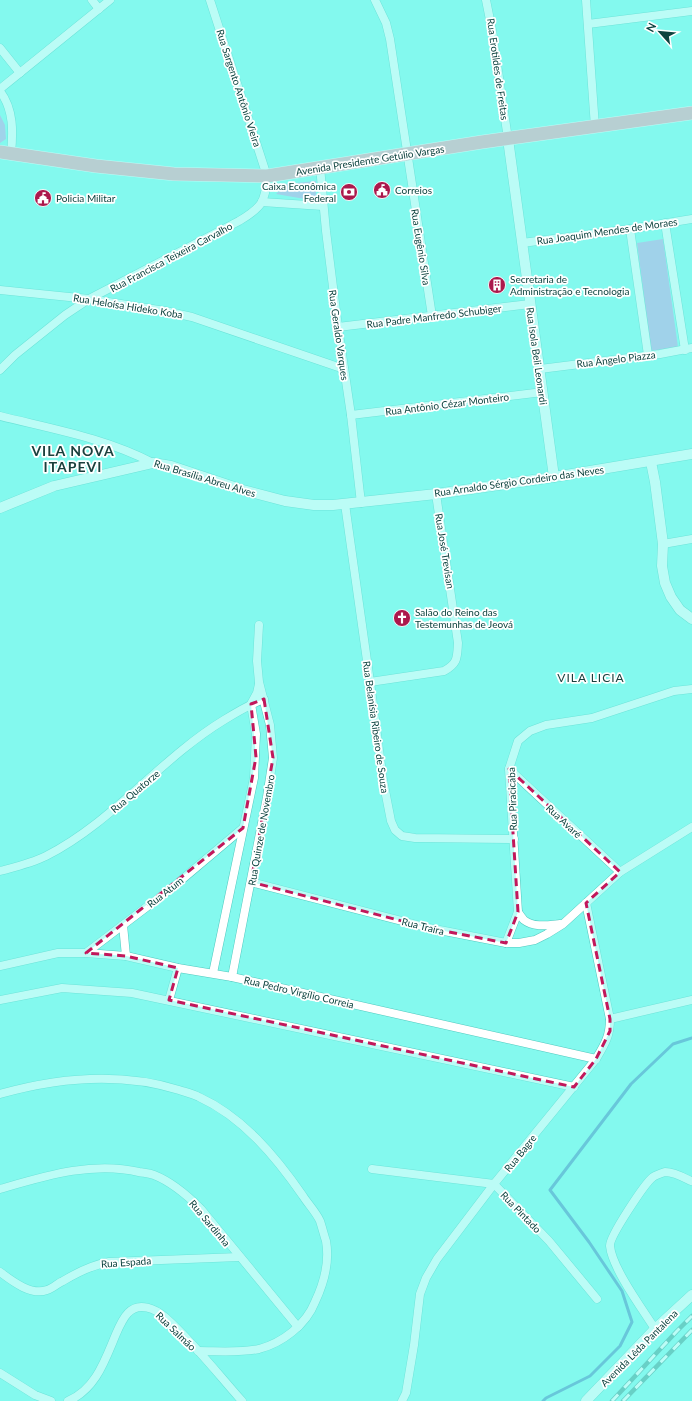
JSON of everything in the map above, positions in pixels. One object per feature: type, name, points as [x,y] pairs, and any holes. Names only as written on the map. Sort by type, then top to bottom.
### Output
[{"type":"highway","name":"Avenida Presidente Getúlio Vargas","points":[[6,153],[174,174],[267,176],[482,142],[692,113]]},
{"type":"street","points":[[92,0],[99,9]]},
{"type":"street","points":[[6,153],[13,128],[12,117],[0,90],[110,0]]},
{"type":"street","name":"Rua Sargento Antônio Vieira","points":[[210,0],[267,176]]},
{"type":"street","name":"Rua Eugênio Silva","points":[[376,0],[386,23],[390,39],[432,316]]},
{"type":"street","name":"Rua Erotildes de Freitas","points":[[486,0],[492,30],[508,139]]},
{"type":"street","points":[[586,0],[595,127]]},
{"type":"street","points":[[588,24],[692,11]]},
{"type":"street","points":[[0,48],[20,73]]},
{"type":"street","name":"Rua Isola Beli Leonardi","points":[[508,139],[554,477]]},
{"type":"street","name":"Rua Geraldo Varques","points":[[320,167],[338,327],[351,415],[361,503]]},
{"type":"street","points":[[267,176],[266,193],[262,202],[324,206]]},
{"type":"street","name":"Rua Francisca Teixeira Carvalho","points":[[0,370],[15,355],[65,315],[89,299],[239,221],[252,213],[262,202]]},
{"type":"street","name":"Rua Joaquim Mendes de Moraes","points":[[522,243],[692,220]]},
{"type":"street","points":[[665,224],[689,349]]},
{"type":"street","points":[[630,229],[648,355]]},
{"type":"street","name":"Rua Heloísa Hideko Koba","points":[[0,290],[89,299],[165,311],[192,317],[344,369]]},
{"type":"street","name":"Rua Padre Manfredo Schubiger","points":[[338,327],[530,304]]},
{"type":"street","name":"Rua Ângelo Piazza","points":[[540,369],[689,349]]},
{"type":"street","name":"Rua Antônio Cézar Monteiro","points":[[351,415],[542,392]]},
{"type":"street","name":"Rua Brasília Abreu Alves","points":[[0,416],[90,438],[134,453],[153,463],[171,466],[243,490],[286,501],[314,505],[344,504]]},
{"type":"street","name":"Rua Arnaldo Sérgio Cordeiro das Neves","points":[[344,504],[436,494],[651,462],[692,454]]},
{"type":"street","points":[[651,462],[663,544],[662,566],[665,583],[670,597],[680,610],[692,619]]},
{"type":"street","points":[[0,508],[54,486],[153,463]]},
{"type":"street","name":"Rua José Trevisan","points":[[370,682],[444,671],[452,666],[457,656],[458,643],[436,494]]},
{"type":"street","name":"Rua Belanísia Ribeiro de Souza","points":[[344,504],[383,780],[391,821],[395,830],[402,836],[415,838],[514,839]]},
{"type":"street","points":[[663,544],[692,539]]},
{"type":"street","name":"Rua Quinze de Novembro","points":[[232,977],[267,797],[273,758],[270,724],[259,682],[257,661],[259,625]]},
{"type":"street","name":"Rua Quinze de Novembro","points":[[213,973],[254,778],[256,734],[252,704],[257,693],[259,682]]},
{"type":"street","name":"Rua Piracicaba","points":[[506,943],[518,912],[508,769],[518,741],[530,731],[546,725],[592,718],[674,691],[692,689]]},
{"type":"street","name":"Rua Quatorze","points":[[0,871],[14,868],[45,857],[74,840],[110,812],[197,738],[252,704],[264,699]]},
{"type":"street","name":"Rua Avaré","points":[[508,769],[620,872]]},
{"type":"street","name":"Rua Traíra","points":[[251,882],[428,928],[506,943],[520,943],[535,940],[562,924],[620,872],[692,827]]},
{"type":"street","name":"Rua Atum","points":[[86,953],[173,887],[243,828]]},
{"type":"street","name":"Rua Bagre","points":[[402,1401],[406,1393],[414,1345],[420,1294],[426,1278],[437,1259],[494,1184],[596,1059],[610,1031],[610,1018],[586,903]]},
{"type":"street","points":[[518,912],[524,920],[533,924],[545,926],[562,924]]},
{"type":"street","points":[[123,925],[126,956]]},
{"type":"street","name":"Rua Pedro Virgílio Correia","points":[[0,966],[58,953],[86,953],[126,956],[178,968],[232,977],[596,1059]]},
{"type":"street","points":[[169,1000],[178,968]]},
{"type":"street","points":[[0,1000],[62,988],[132,993],[574,1086]]},
{"type":"street","points":[[610,1018],[692,1000]]},
{"type":"street","points":[[0,1094],[32,1086],[102,1079],[134,1080],[162,1085],[198,1097],[224,1111],[257,1139],[290,1177],[319,1220],[326,1242],[328,1261],[324,1282],[313,1308],[298,1327],[277,1342],[258,1349],[198,1351]]},
{"type":"street","name":"Rua Sardinha","points":[[0,1189],[38,1178],[98,1167],[127,1169],[153,1175],[185,1194],[201,1209],[298,1327]]},
{"type":"street","name":"Rua Pintado","points":[[372,1170],[494,1184],[549,1241],[596,1299]]},
{"type":"street","points":[[655,1329],[621,1274],[612,1256],[610,1244],[613,1235],[628,1211],[653,1177],[664,1172],[675,1174],[692,1181]]},
{"type":"street","name":"Rua Espada","points":[[0,1272],[23,1287],[36,1291],[47,1290],[82,1270],[96,1264],[109,1262],[239,1257]]},
{"type":"street","name":"Avenida Lêda Pantalena","points":[[586,1401],[655,1329],[692,1295]]},
{"type":"street","name":"Rua Salmão","points":[[68,1401],[78,1396],[94,1380],[102,1366],[121,1323],[128,1313],[135,1308],[143,1307],[155,1310],[166,1318],[198,1351],[242,1401]]},
{"type":"street","points":[[0,1373],[35,1395],[51,1401]]},
{"type":"highlighted area","points":[[264,699],[273,758],[251,882],[429,928],[506,943],[518,912],[509,769],[620,872],[586,903],[610,1019],[610,1031],[596,1059],[574,1087],[169,1000],[178,968],[126,956],[86,953],[243,828],[256,757],[251,704]]},
{"type":"shaded area","points":[[0,115],[5,125],[6,139],[0,143]]},
{"type":"shaded area","points":[[316,181],[316,201],[276,194],[286,184]]},
{"type":"shaded area","points":[[663,239],[678,347],[651,351],[637,243]]},
{"type":"waterway","points":[[543,1401],[546,1398],[590,1376],[620,1346],[632,1322],[622,1291],[589,1242],[550,1190],[631,1084],[673,1044],[692,1038]]},
{"type":"railway","points":[[612,1401],[692,1316]]},
{"type":"railway","points":[[623,1401],[692,1330]]},
{"type":"place","name":"Correios","points":[[382,190]]},
{"type":"place","name":"Caixa Econômica Federal","points":[[349,192]]},
{"type":"place","name":"Policia Militar","points":[[43,198]]},
{"type":"place","name":"Secretaria de Administração e Tecnologia","points":[[497,285]]},
{"type":"place","name":"Salão do Reino das Testemunhas de Jeová","points":[[402,618]]},
{"type":"district","name":"VILA NOVA ITAPEVI","points":[[73,458]]},
{"type":"district","name":"VILA LICIA","points":[[591,677]]}]
